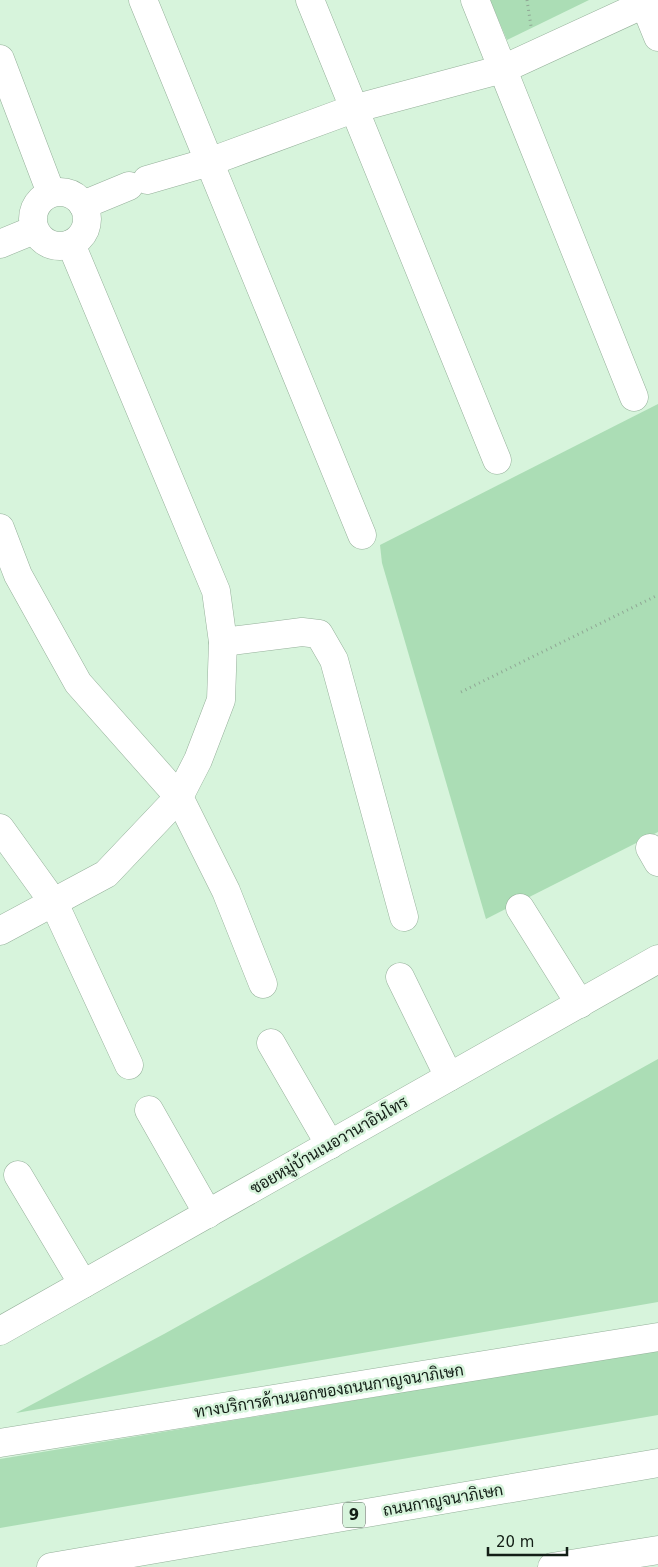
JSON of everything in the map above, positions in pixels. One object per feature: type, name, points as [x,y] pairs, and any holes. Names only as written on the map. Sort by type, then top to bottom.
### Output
[{"type":"main road","points":[[143,0],[362,534]]},
{"type":"main road","points":[[310,0],[497,460]]},
{"type":"main road","points":[[475,0],[634,397]]},
{"type":"main road","points":[[83,205],[138,183],[209,162],[354,109],[503,69],[649,2],[658,37]]},
{"type":"main road","points":[[0,59],[51,194]]},
{"type":"main road","points":[[51,194],[69,194],[83,205],[87,222],[84,231],[71,244],[54,246],[46,243],[34,230],[33,212],[37,204],[51,194]]},
{"type":"main road","points":[[0,244],[34,230]]},
{"type":"main road","points":[[0,931],[106,874],[178,798],[198,760],[221,700],[223,642],[216,591],[71,244]]},
{"type":"main road","points":[[0,528],[18,575],[78,683],[178,798],[226,891],[263,984]]},
{"type":"main road","points":[[223,642],[302,632],[319,634],[334,660],[404,917]]},
{"type":"main road","points":[[0,828],[54,903],[129,1065]]},
{"type":"main road","points":[[520,908],[580,1004]]},
{"type":"main road","name":"ซอยหมู่บ้านเนอวานาอินโทร","points":[[0,1331],[658,959]]},
{"type":"main road","points":[[400,977],[449,1077]]},
{"type":"main road","points":[[271,1043],[330,1145]]},
{"type":"main road","points":[[149,1110],[208,1214]]},
{"type":"main road","points":[[18,1174],[83,1284]]},
{"type":"main road","name":"ทางบริการด้านนอกของถนนกาญจนาภิเษก","points":[[0,1444],[658,1337]]},
{"type":"main road","name":"ถนนกาญจนาภิเษก","points":[[51,1567],[658,1463]]},
{"type":"main road","points":[[552,1567],[658,1550]]},
{"type":"path","points":[[461,692],[658,595]]},
{"type":"green space","points":[[490,0],[589,0],[507,40]]},
{"type":"green space","points":[[658,404],[658,832],[486,919],[382,563],[380,545]]},
{"type":"green space","points":[[658,1059],[658,1302],[16,1413],[164,1334]]},
{"type":"green space","points":[[658,1350],[658,1415],[0,1528],[0,1459]]}]
